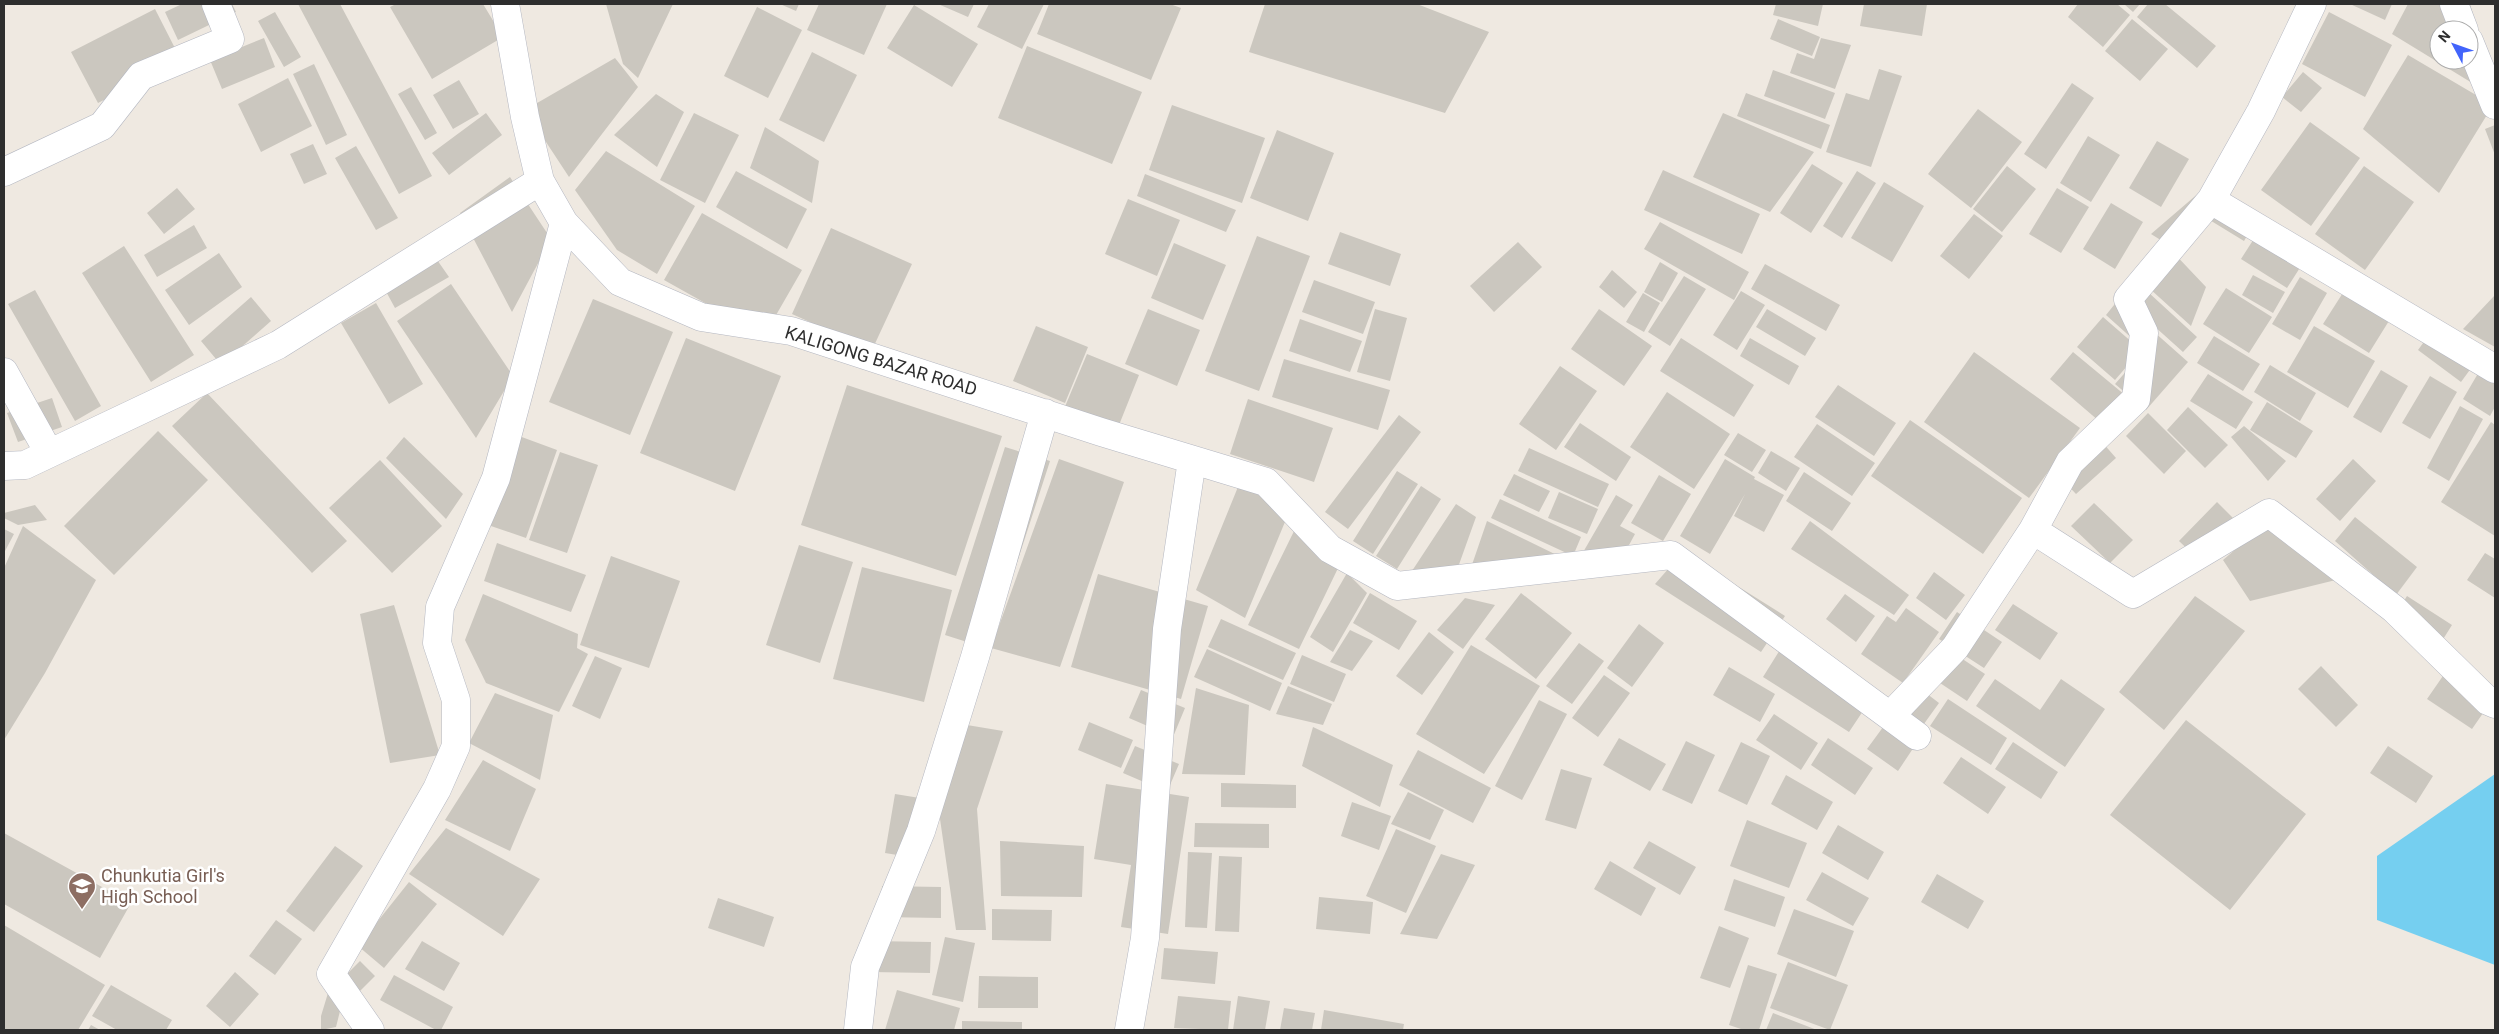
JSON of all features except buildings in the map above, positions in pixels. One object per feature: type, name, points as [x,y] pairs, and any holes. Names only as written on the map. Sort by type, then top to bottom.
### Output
[{"type":"street","points":[[4,172],[102,126],[141,76],[230,39],[216,4]]},
{"type":"street","name":"KALIGONG BAZAR ROAD","points":[[505,4],[525,117],[540,181],[564,223],[620,282],[701,317],[791,331],[1045,414],[1266,482],[1330,549],[1397,586],[1671,555],[1890,716]]},
{"type":"street","points":[[1917,736],[1890,716],[1954,648],[2033,530],[2070,462],[2136,399],[2144,333],[2128,299],[2211,200],[2261,111],[2312,4]]},
{"type":"street","points":[[2454,4],[2460,20]]},
{"type":"street","points":[[2479,66],[2495,105]]},
{"type":"street","points":[[4,466],[25,465],[278,345],[540,181]]},
{"type":"street","points":[[2211,200],[2495,369]]},
{"type":"street","points":[[370,1030],[331,974],[436,789],[456,746],[456,700],[436,643],[440,607],[496,478],[564,223]]},
{"type":"street","points":[[4,372],[49,453]]},
{"type":"street","points":[[858,1030],[865,967],[921,831],[975,657],[1045,414]]},
{"type":"street","points":[[1129,1030],[1145,938],[1167,629],[1192,460]]},
{"type":"street","points":[[2033,530],[2133,594],[2269,513],[2394,609],[2488,701],[2495,704]]},
{"type":"water","points":[[2495,774],[2495,965],[2377,920],[2377,856]]},
{"type":"place","name":"Chunkutia Girl's High School","points":[[82,910]]}]
